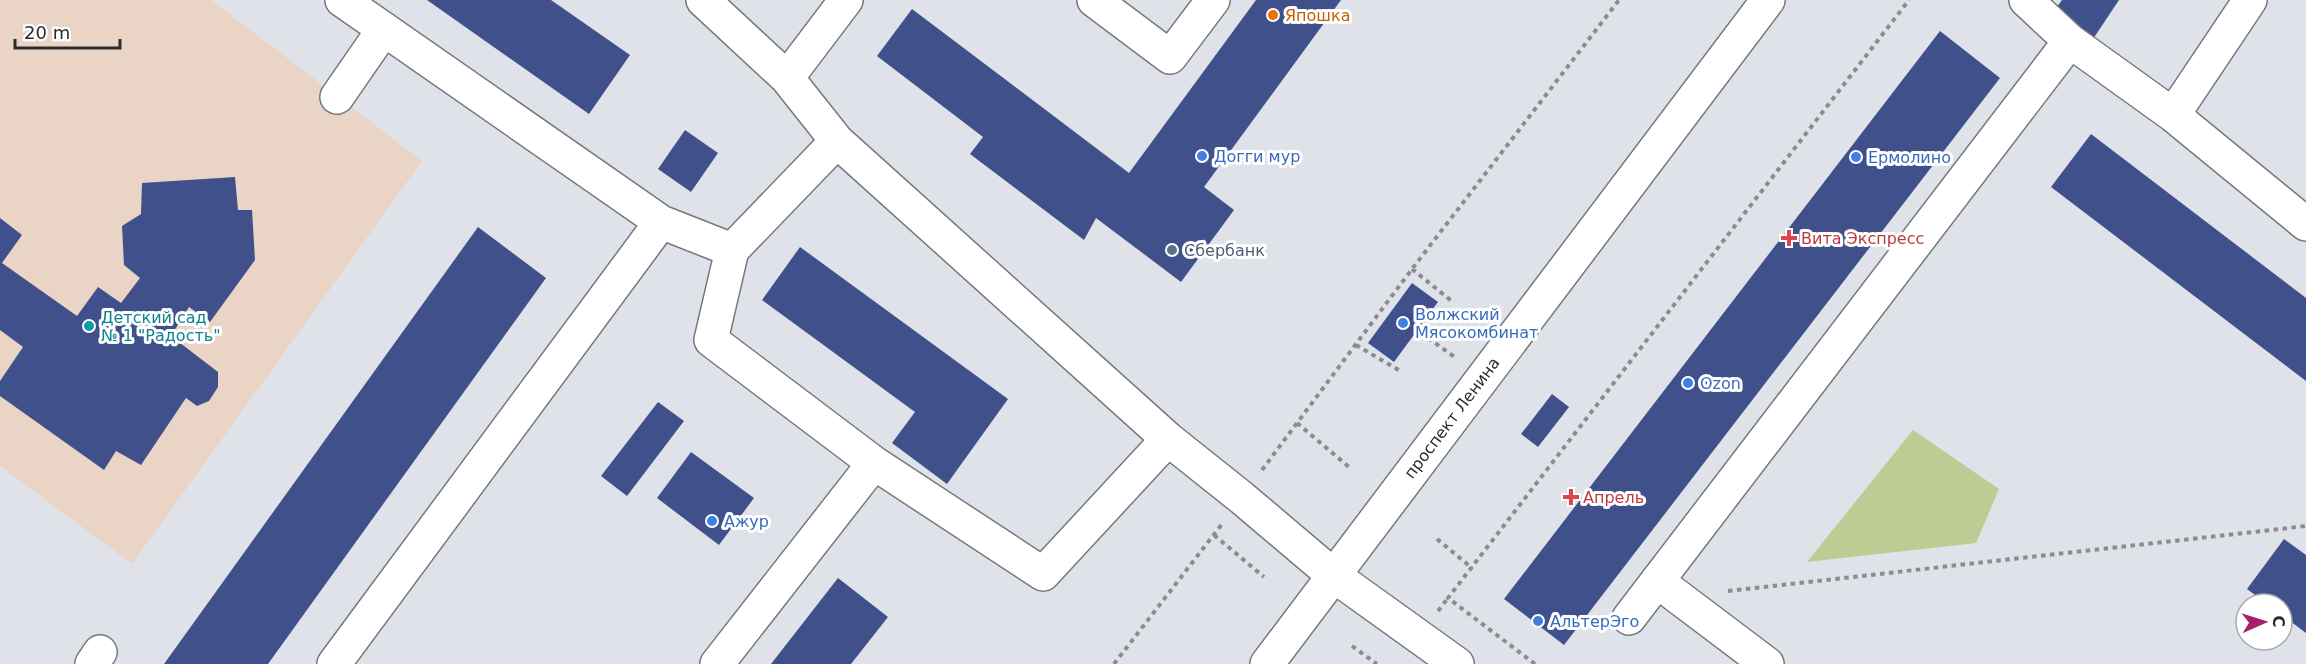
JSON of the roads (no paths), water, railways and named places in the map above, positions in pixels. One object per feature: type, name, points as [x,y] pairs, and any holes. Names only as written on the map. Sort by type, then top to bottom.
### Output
[{"type":"street","points":[[342,0],[661,222],[732,250]]},
{"type":"street","points":[[703,0],[787,78],[837,141],[1168,439],[1333,575],[1457,664]]},
{"type":"street","points":[[787,78],[846,0]]},
{"type":"street","points":[[1094,0],[1170,57],[1213,0]]},
{"type":"street","name":"проспект Ленина","points":[[1267,664],[1768,0]]},
{"type":"street","points":[[2026,0],[2070,41],[2172,115],[2306,224]]},
{"type":"street","points":[[2172,115],[2250,0]]},
{"type":"street","points":[[338,97],[384,29]]},
{"type":"street","points":[[1629,618],[1667,588],[2070,41]]},
{"type":"street","points":[[837,141],[732,250],[711,340],[874,463],[1043,573],[1168,439]]},
{"type":"street","points":[[334,664],[661,222]]},
{"type":"street","points":[[717,664],[874,463]]},
{"type":"street","points":[[1667,588],[1767,664]]},
{"type":"place","name":"Япошка","points":[[1273,15]]},
{"type":"place","name":"Догги мур","points":[[1202,156]]},
{"type":"place","name":"Ермолино","points":[[1856,157]]},
{"type":"place","name":"Вита Экспресс","points":[[1789,238]]},
{"type":"place","name":"Сбербанк","points":[[1172,250]]},
{"type":"place","name":"Волжский Мясокомбинат","points":[[1403,323]]},
{"type":"place","name":"Детский сад № 1 \"Радость\"","points":[[89,326]]},
{"type":"place","name":"Ozon","points":[[1688,383]]},
{"type":"place","name":"Апрель","points":[[1571,497]]},
{"type":"place","name":"Ажур","points":[[712,521]]},
{"type":"place","name":"АльтерЭго","points":[[1538,621]]}]
